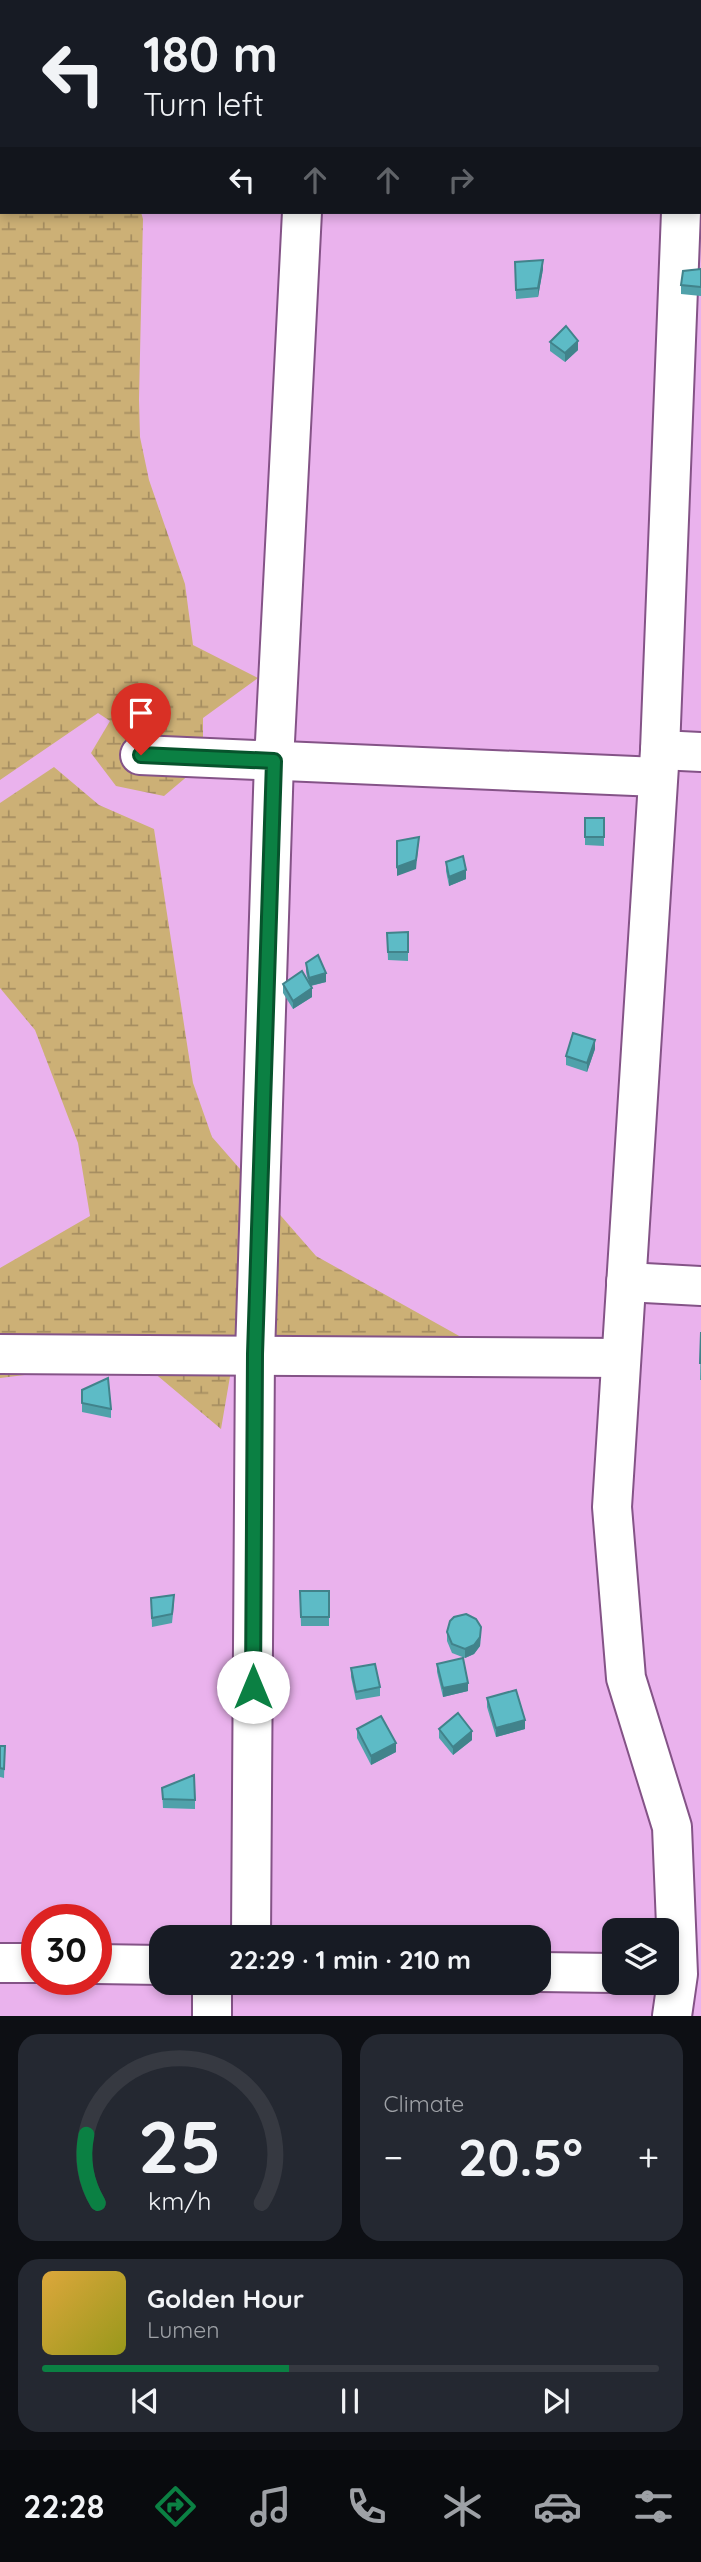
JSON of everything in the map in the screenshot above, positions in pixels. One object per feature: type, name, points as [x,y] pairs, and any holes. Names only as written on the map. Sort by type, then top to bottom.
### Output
[{"type":"street","points":[[251,1925],[255,1354],[274,761],[302,214]]},
{"type":"street","points":[[672,1918],[672,1827],[626,1678],[612,1507],[659,763],[681,214]]},
{"type":"street","points":[[141,755],[274,761],[659,763],[701,752]]},
{"type":"street","points":[[626,1282],[701,1286]]},
{"type":"street","points":[[0,1354],[621,1358]]},
{"type":"street","points":[[0,1963],[21,1963]]},
{"type":"street","points":[[112,1964],[149,1965]]},
{"type":"street","points":[[551,1972],[602,1973]]},
{"type":"street","points":[[212,1995],[212,2016]]},
{"type":"street","points":[[672,1995],[672,2016]]},
{"type":"green space","points":[[0,214],[142,214],[140,437],[149,480],[185,584],[193,645],[258,678],[203,718],[203,763],[164,796],[116,786],[91,753],[110,721],[98,713],[0,780]]},
{"type":"green space","points":[[54,767],[99,805],[154,829],[193,1083],[212,1137],[316,1256],[504,1361],[233,1359],[221,1429],[140,1361],[0,1378],[0,1268],[90,1216],[78,1143],[35,1030],[0,988],[0,803]]},
{"type":"building","points":[[543,260],[538,288],[516,290],[515,262]]},
{"type":"building","points":[[701,269],[701,287],[681,285],[683,271]]},
{"type":"building","points":[[566,326],[578,341],[565,353],[550,342]]},
{"type":"building","points":[[585,818],[604,818],[604,837],[585,837]]},
{"type":"building","points":[[419,837],[416,860],[397,867],[397,841]]},
{"type":"building","points":[[463,856],[466,870],[449,877],[446,862]]},
{"type":"building","points":[[408,932],[408,952],[388,952],[387,933]]},
{"type":"building","points":[[318,955],[326,973],[309,978],[306,963]]},
{"type":"building","points":[[302,971],[312,988],[293,1001],[283,984]]},
{"type":"building","points":[[573,1033],[595,1040],[587,1063],[566,1056]]},
{"type":"building","points":[[108,1378],[111,1409],[82,1403],[82,1390]]},
{"type":"building","points":[[300,1591],[329,1591],[329,1617],[301,1617]]},
{"type":"building","points":[[174,1595],[172,1614],[152,1618],[151,1598]]},
{"type":"building","points":[[466,1614],[476,1619],[481,1627],[480,1637],[474,1645],[465,1649],[452,1644],[447,1632],[454,1617]]},
{"type":"building","points":[[463,1658],[468,1683],[443,1688],[437,1664]]},
{"type":"building","points":[[375,1664],[380,1687],[356,1692],[351,1668]]},
{"type":"building","points":[[516,1690],[525,1720],[496,1728],[487,1698]]},
{"type":"building","points":[[458,1713],[472,1731],[453,1747],[439,1729]]},
{"type":"building","points":[[381,1716],[396,1743],[371,1756],[357,1729]]},
{"type":"building","points":[[0,1746],[5,1746],[4,1769],[0,1768]]},
{"type":"building","points":[[194,1775],[195,1800],[163,1799],[162,1788]]},
{"type":"route","points":[[141,755],[274,761],[255,1354],[253,1687]]}]
